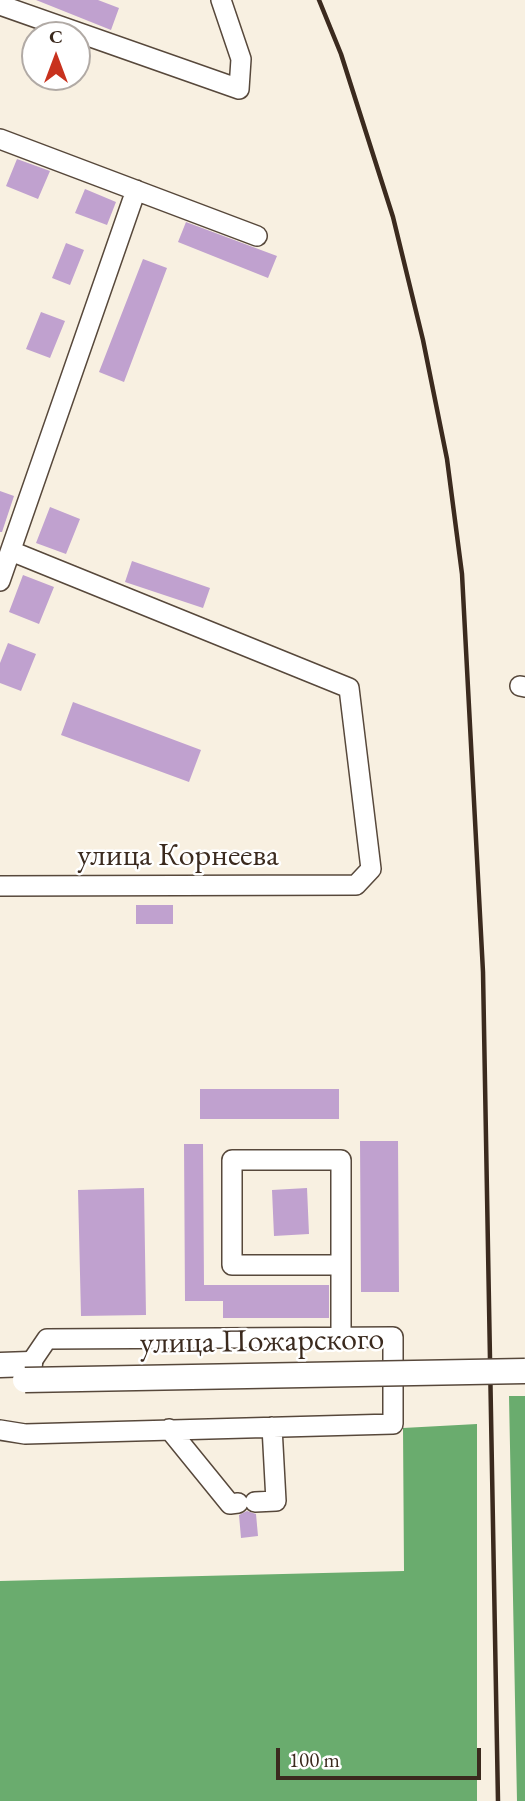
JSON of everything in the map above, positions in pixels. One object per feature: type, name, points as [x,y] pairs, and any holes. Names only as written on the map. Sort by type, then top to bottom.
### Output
[{"type":"main road","name":"улица Пожарского","points":[[0,1381],[27,1372],[525,1354]]},
{"type":"main road","name":"улица Пожарского","points":[[0,1364],[27,1372],[525,1371]]},
{"type":"street","points":[[0,5],[28,7],[239,89],[242,59],[221,0]]},
{"type":"street","points":[[0,139],[257,236]]},
{"type":"street","points":[[0,581],[136,190]]},
{"type":"street","name":"улица Корнеева","points":[[0,886],[356,885],[371,869],[349,688],[11,551]]},
{"type":"street","points":[[341,1265],[232,1265],[232,1160],[341,1160],[341,1265],[341,1338]]},
{"type":"street","points":[[0,1430],[25,1434],[393,1424],[393,1337],[47,1339],[27,1372]]},
{"type":"street","points":[[169,1430],[230,1504],[276,1501],[272,1427]]},
{"type":"green space","points":[[509,1396],[525,1396],[525,1801],[517,1801]]},
{"type":"green space","points":[[477,1424],[477,1801],[0,1801],[0,1581],[404,1571],[403,1428]]},
{"type":"building","points":[[36,0],[98,0],[119,8],[111,30]]},
{"type":"building","points":[[17,159],[50,171],[38,199],[6,186]]},
{"type":"building","points":[[85,189],[116,202],[107,225],[75,213]]},
{"type":"building","points":[[186,222],[277,256],[268,278],[178,242]]},
{"type":"building","points":[[66,243],[84,250],[70,285],[52,278]]},
{"type":"building","points":[[143,259],[167,268],[124,382],[99,372]]},
{"type":"building","points":[[41,312],[65,321],[50,358],[26,349]]},
{"type":"building","points":[[0,491],[14,496],[2,532],[0,532]]},
{"type":"building","points":[[50,507],[80,519],[66,554],[36,543]]},
{"type":"building","points":[[132,561],[210,588],[203,608],[125,582]]},
{"type":"building","points":[[23,575],[54,587],[39,624],[9,612]]},
{"type":"building","points":[[8,643],[36,654],[21,691],[0,683],[0,663]]},
{"type":"building","points":[[73,702],[201,750],[189,782],[61,735]]},
{"type":"building","points":[[136,905],[173,905],[173,924],[136,924]]},
{"type":"building","points":[[200,1089],[339,1089],[339,1119],[200,1119]]},
{"type":"building","points":[[360,1141],[398,1141],[399,1292],[361,1292]]},
{"type":"building","points":[[184,1144],[203,1144],[204,1285],[329,1285],[329,1318],[223,1318],[223,1301],[185,1301]]},
{"type":"building","points":[[144,1188],[146,1315],[81,1316],[78,1190]]},
{"type":"building","points":[[307,1188],[309,1234],[274,1236],[272,1190]]},
{"type":"building","points":[[247,1511],[256,1514],[258,1536],[241,1538],[239,1515]]},
{"type":"railway","points":[[319,0],[341,54],[393,217],[423,340],[447,459],[462,574],[483,972],[498,1801]]}]
